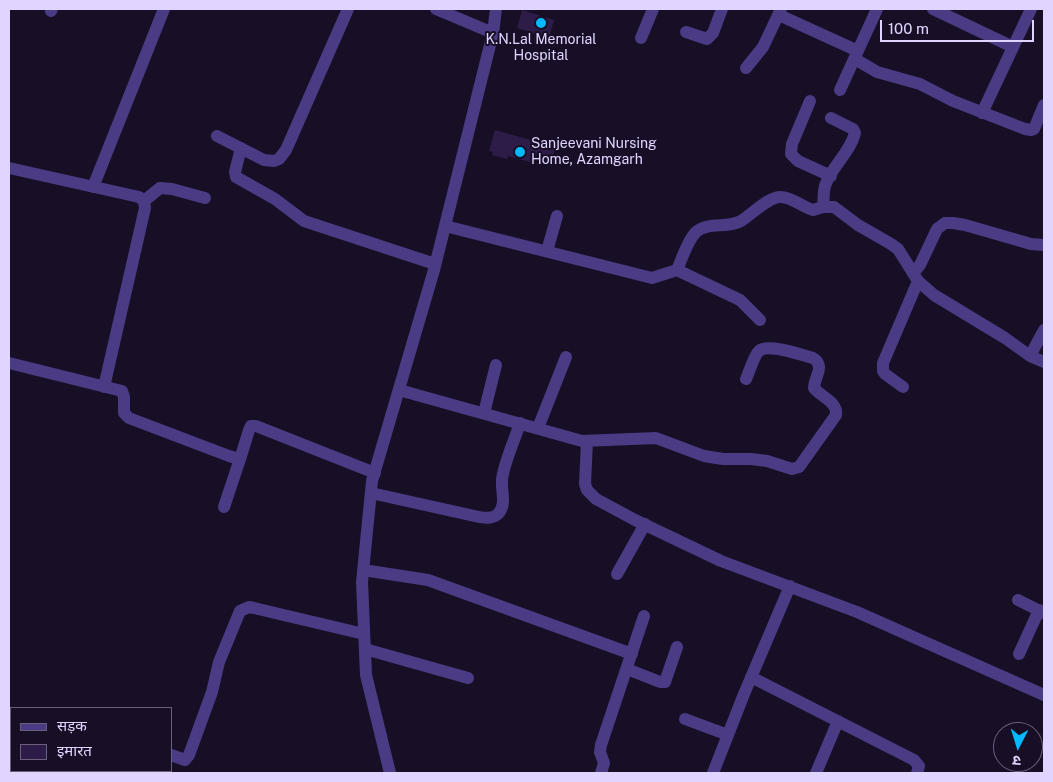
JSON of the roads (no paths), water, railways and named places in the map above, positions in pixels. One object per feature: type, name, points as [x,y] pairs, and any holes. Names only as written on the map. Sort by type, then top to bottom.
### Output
[{"type":"street","points":[[93,187],[164,9]]},
{"type":"street","points":[[217,136],[269,161],[278,159],[290,142],[348,9]]},
{"type":"street","points":[[436,9],[493,33]]},
{"type":"street","points":[[390,773],[366,675],[362,582],[371,493],[375,473],[435,264],[493,33],[496,9]]},
{"type":"street","points":[[641,38],[653,9]]},
{"type":"street","points":[[686,32],[707,39],[713,33],[722,9]]},
{"type":"street","points":[[840,90],[878,9]]},
{"type":"street","points":[[933,9],[1013,47]]},
{"type":"street","points":[[982,112],[1031,9]]},
{"type":"street","points":[[746,68],[763,48],[780,12],[857,55],[877,72],[920,84],[953,101],[1031,130],[1037,125],[1044,105]]},
{"type":"street","points":[[810,102],[792,144],[791,154],[798,161],[831,176]]},
{"type":"street","points":[[823,207],[825,186],[855,133],[853,129],[831,118]]},
{"type":"street","points":[[241,148],[235,172],[236,178],[275,199],[304,221],[435,264]]},
{"type":"street","points":[[9,168],[139,197],[144,201],[145,208],[104,387]]},
{"type":"street","points":[[144,201],[160,188],[172,189],[205,198]]},
{"type":"street","points":[[677,270],[694,234],[710,226],[740,222],[778,197],[786,198],[813,210],[823,207],[834,207],[858,225],[898,250],[916,277],[934,295],[952,308],[1005,338],[1030,356],[1044,362]]},
{"type":"street","points":[[547,251],[557,216]]},
{"type":"street","points":[[903,387],[882,371],[883,363],[920,265],[937,229],[945,223],[965,225],[1031,244],[1044,245]]},
{"type":"street","points":[[444,226],[652,278],[677,270],[740,300],[760,320]]},
{"type":"street","points":[[1030,356],[1044,330]]},
{"type":"street","points":[[399,390],[587,441],[656,438],[704,456],[767,461],[792,469],[799,467],[836,415],[837,410],[814,388],[820,365],[818,361],[813,358],[776,349],[759,350],[746,379]]},
{"type":"street","points":[[538,428],[566,356]]},
{"type":"street","points":[[9,363],[122,391],[124,396],[124,413],[129,418],[229,456],[236,458],[241,456]]},
{"type":"street","points":[[484,413],[496,365]]},
{"type":"street","points":[[371,493],[491,518],[502,507],[504,497],[502,480],[520,423]]},
{"type":"street","points":[[224,507],[249,430],[252,426],[375,473]]},
{"type":"street","points":[[587,441],[585,479],[587,490],[596,499],[720,561],[857,612],[1044,695]]},
{"type":"street","points":[[617,574],[644,524]]},
{"type":"street","points":[[363,570],[428,580],[632,654]]},
{"type":"street","points":[[713,773],[790,586]]},
{"type":"street","points":[[1018,600],[1042,611],[1019,654]]},
{"type":"street","points":[[172,755],[185,760],[189,756],[212,692],[219,662],[240,611],[249,607],[364,634]]},
{"type":"street","points":[[601,773],[604,760],[600,752],[601,745],[644,616]]},
{"type":"street","points":[[627,669],[660,682],[665,682],[677,647]]},
{"type":"street","points":[[365,649],[468,678]]},
{"type":"street","points":[[751,677],[914,760],[919,766],[917,773]]},
{"type":"street","points":[[685,719],[728,735]]},
{"type":"street","points":[[816,773],[838,721]]},
{"type":"place","name":"K.N.Lal Memorial Hospital","points":[[541,23]]},
{"type":"place","name":"Sanjeevani Nursing Home, Azamgarh","points":[[520,152]]}]
